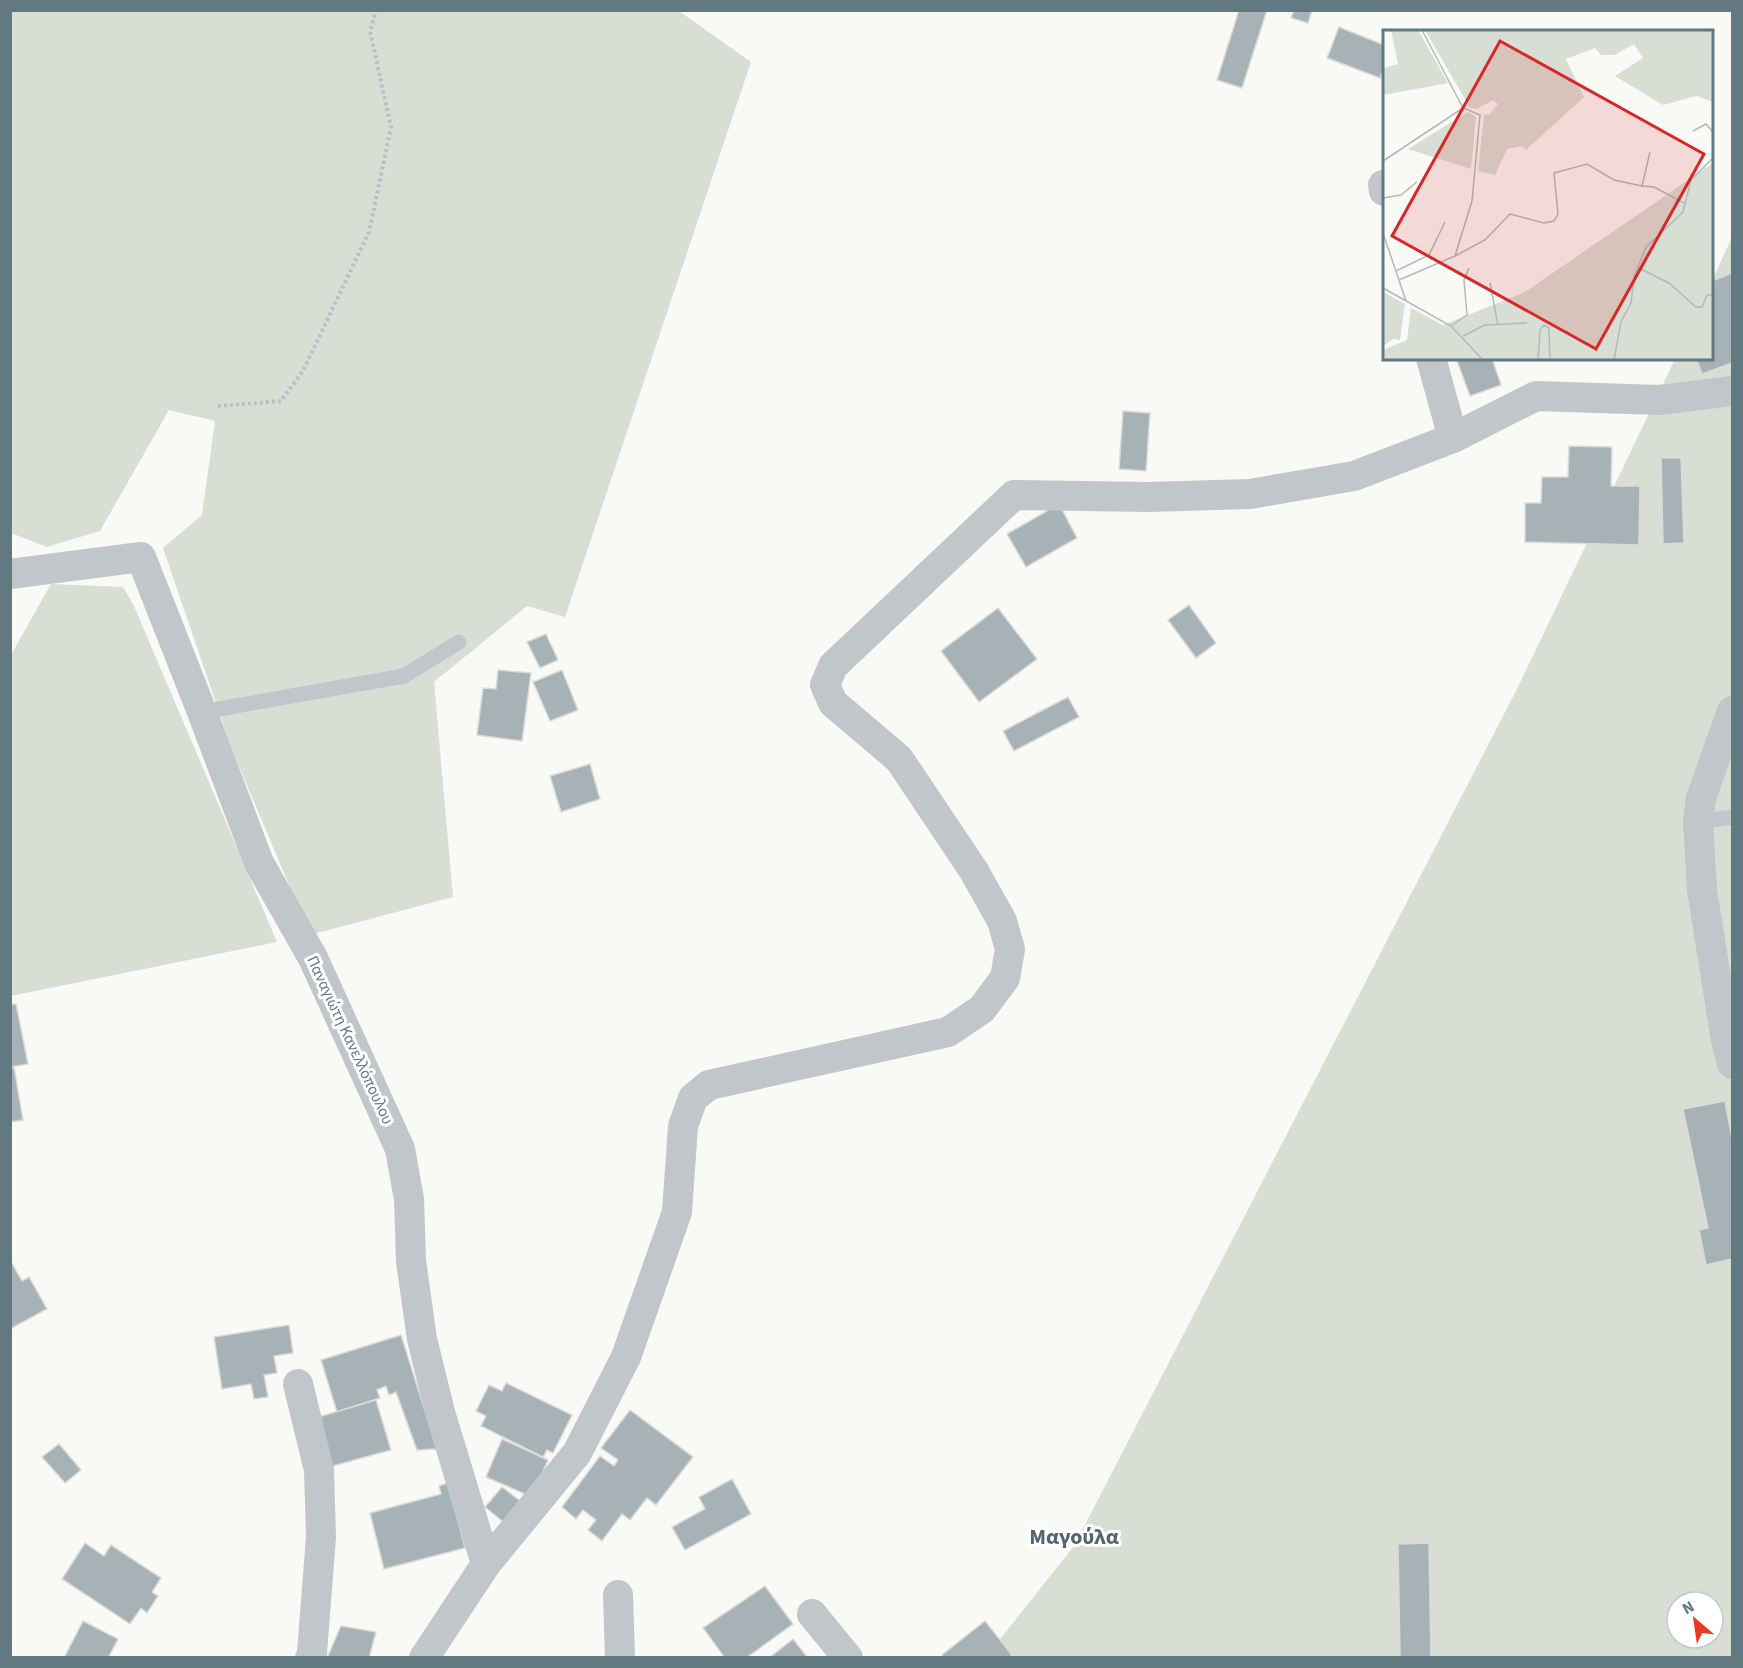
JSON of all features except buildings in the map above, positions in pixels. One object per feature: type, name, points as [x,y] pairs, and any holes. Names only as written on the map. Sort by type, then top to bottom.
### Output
[{"type":"street","points":[[1432,360],[1453,438]]},
{"type":"street","points":[[424,1658],[486,1564],[578,1453],[626,1357],[677,1212],[684,1126],[693,1098],[709,1085],[948,1032],[982,1009],[1005,978],[1010,949],[1002,921],[974,871],[899,759],[833,703],[825,685],[833,666],[1014,495],[1148,497],[1250,494],[1354,476],[1453,438],[1536,396],[1660,400],[1732,391]]},
{"type":"street","name":"Παναγιώτη Κανελλόπουλου","points":[[10,574],[141,557],[259,863],[313,958],[400,1149],[410,1199],[411,1261],[422,1339],[440,1412],[486,1564]]},
{"type":"street","points":[[1732,711],[1701,798],[1698,822],[1702,890],[1725,982],[1726,1041],[1732,1064]]},
{"type":"street","points":[[298,1384],[319,1470],[321,1537],[310,1658]]},
{"type":"street","points":[[618,1595],[620,1658]]},
{"type":"street","points":[[812,1614],[848,1658]]},
{"type":"lane","points":[[202,712],[404,676],[459,642]]},
{"type":"lane","points":[[1698,822],[1732,817]]},
{"type":"path","points":[[218,406],[281,401],[303,371],[369,232],[391,127],[370,31],[376,10]]},
{"type":"shaded area","points":[[10,11],[679,11],[751,62],[565,617],[527,606],[434,682],[453,897],[310,935],[231,747],[163,548],[202,515],[215,421],[169,410],[100,531],[47,547],[11,533]]},
{"type":"shaded area","points":[[1732,237],[1732,1657],[985,1658],[1074,1546],[1517,689],[1675,360],[1713,360],[1713,279]]},
{"type":"shaded area","points":[[51,584],[123,587],[134,606],[277,942],[11,996],[11,655]]},
{"type":"district","name":"Μαγούλα","points":[[1074,1537]]}]
